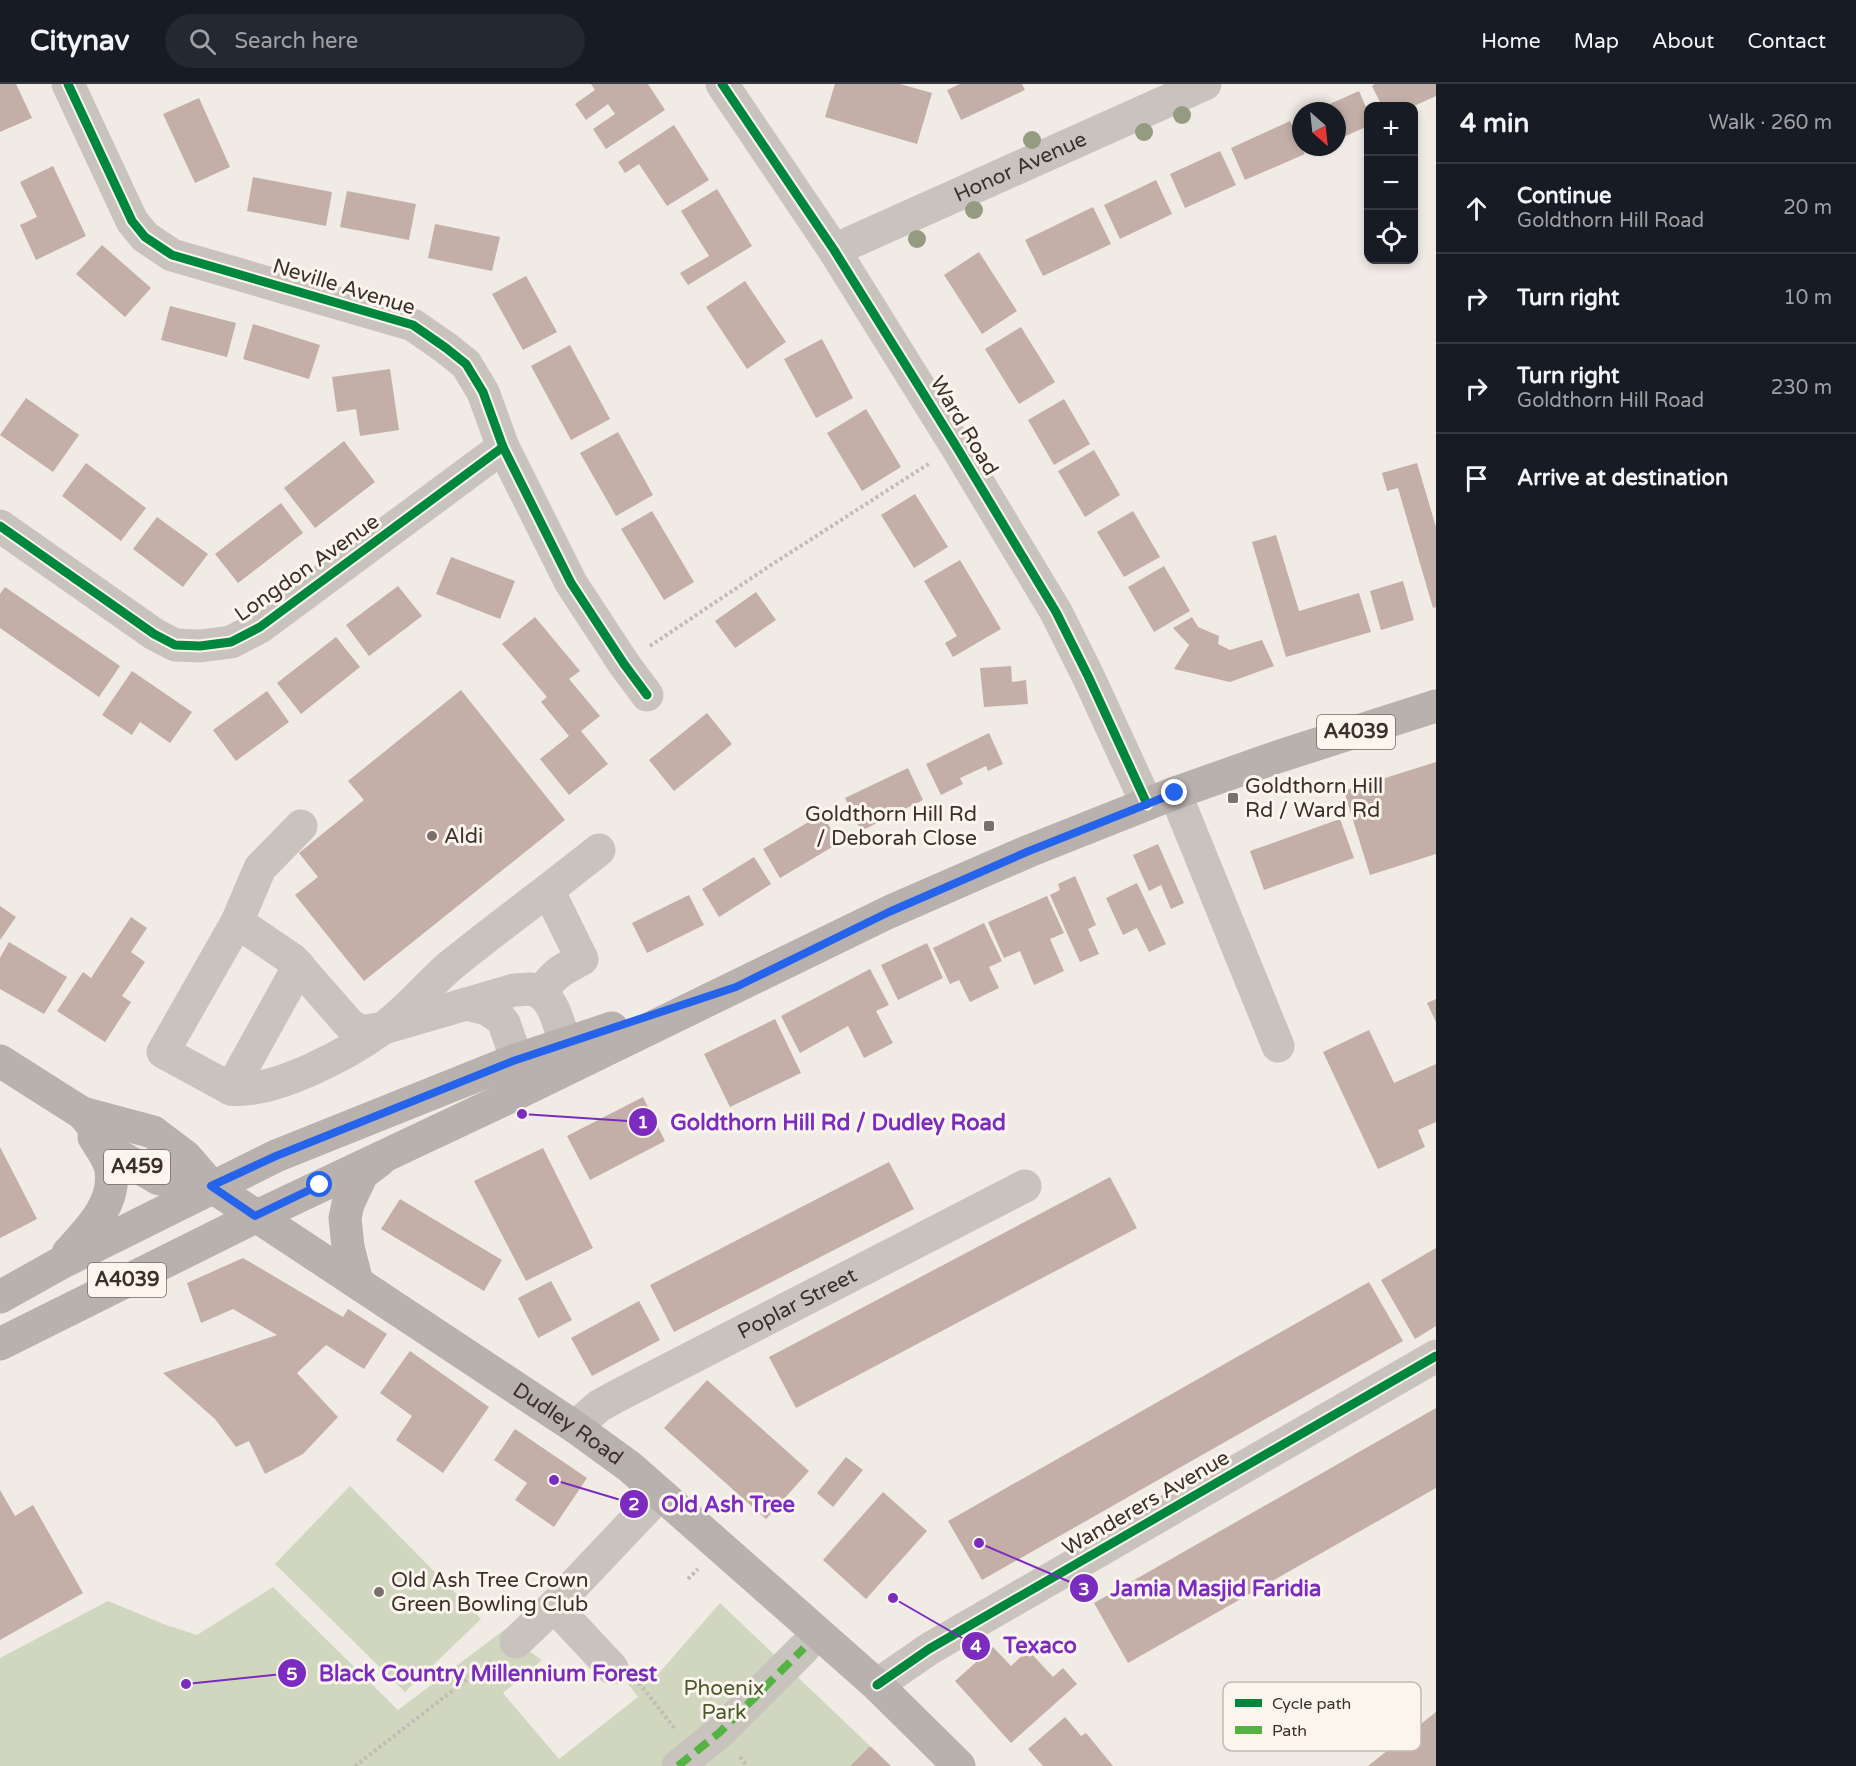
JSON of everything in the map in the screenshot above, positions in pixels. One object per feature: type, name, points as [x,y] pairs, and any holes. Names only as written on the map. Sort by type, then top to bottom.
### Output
[{"type":"main road","name":"A4039","points":[[0,1344],[255,1216],[614,1047],[889,912],[1029,851],[1161,798],[1277,757],[1436,706]]},
{"type":"main road","name":"A4039","points":[[0,1297],[211,1186],[276,1156],[517,1060],[736,987]]},
{"type":"main road","name":"A459","points":[[0,1061],[82,1113],[119,1156],[159,1179],[211,1186],[255,1216]]},
{"type":"main road","points":[[59,1264],[91,1227],[107,1202],[111,1188],[111,1170],[82,1113]]},
{"type":"main road","points":[[357,1282],[345,1230],[348,1204],[362,1174],[385,1155]]},
{"type":"main road","name":"Dudley Road","points":[[255,1216],[575,1427],[630,1467],[877,1685],[959,1766]]},
{"type":"street","name":"Neville Avenue","points":[[68,84],[132,220],[145,237],[172,255],[414,325],[466,364],[483,392],[503,447],[571,583],[647,695]]},
{"type":"street","name":"Ward Road","points":[[722,84],[834,250],[1056,612],[1088,676],[1161,798],[1278,1046]]},
{"type":"street","name":"Honor Avenue","points":[[834,250],[1205,84]]},
{"type":"street","name":"Longdon Avenue","points":[[0,526],[154,634],[175,645],[200,646],[231,642],[260,627],[503,447]]},
{"type":"street","points":[[301,826],[260,868],[237,922],[163,1052],[231,1089],[252,1089],[277,1083],[339,1057],[384,1028],[449,967],[599,850]]},
{"type":"street","points":[[542,994],[548,982],[562,969],[582,959],[548,890]]},
{"type":"street","points":[[237,922],[293,960],[349,1024],[360,1032],[384,1028],[514,990],[531,989],[542,994],[550,1003],[565,1044]]},
{"type":"street","points":[[231,1089],[299,966]]},
{"type":"street","points":[[466,1004],[487,1009],[500,1018],[504,1023],[517,1060],[528,1070],[536,1070],[594,1044],[614,1047]]},
{"type":"street","name":"Poplar Street","points":[[575,1427],[599,1407],[617,1396],[1025,1186]]},
{"type":"street","name":"Wanderers Avenue","points":[[877,1685],[929,1649],[1435,1359]]},
{"type":"street","points":[[516,1642],[554,1606],[660,1494]]},
{"type":"street","points":[[554,1606],[625,1675]]},
{"type":"street","points":[[686,1760],[720,1732],[804,1648]]},
{"type":"path","points":[[624,664],[781,558],[956,446]]},
{"type":"path","points":[[356,1766],[516,1642]]},
{"type":"path","points":[[625,1675],[686,1760]]},
{"type":"green space","name":"Old Ash Tree Crown Green Bowling Club","points":[[350,1486],[481,1619],[405,1692],[275,1564]]},
{"type":"green space","name":"Phoenix Park","points":[[273,1587],[398,1710],[504,1630],[516,1642],[542,1660],[503,1693],[559,1759],[638,1697],[625,1680],[635,1669],[652,1681],[720,1603],[870,1746],[850,1766],[0,1766],[0,1658],[108,1601],[197,1635]]},
{"type":"building","points":[[0,84],[16,84],[32,118],[0,132]]},
{"type":"building","points":[[591,84],[648,84],[665,110],[606,149],[593,129],[615,114],[608,104],[586,120],[575,104],[595,90]]},
{"type":"building","points":[[835,84],[900,84],[932,93],[917,144],[825,117]]},
{"type":"building","points":[[960,84],[1022,84],[1025,90],[961,120],[947,90]]},
{"type":"building","points":[[1375,84],[1436,84],[1436,96],[1418,104],[1418,102],[1380,102],[1372,86]]},
{"type":"building","points":[[1359,91],[1364,103],[1364,128],[1346,136],[1346,102],[1334,102]]},
{"type":"building","points":[[199,98],[230,167],[195,183],[163,114]]},
{"type":"building","points":[[1290,121],[1292,156],[1300,156],[1245,180],[1231,148]]},
{"type":"building","points":[[674,125],[709,180],[667,206],[639,164],[625,173],[618,162]]},
{"type":"building","points":[[1220,151],[1236,185],[1185,208],[1170,174]]},
{"type":"building","points":[[53,166],[86,236],[36,260],[20,225],[37,217],[20,182]]},
{"type":"building","points":[[253,177],[332,192],[326,226],[247,211]]},
{"type":"building","points":[[1156,180],[1172,214],[1120,239],[1104,205]]},
{"type":"building","points":[[717,189],[752,246],[688,285],[680,273],[709,256],[681,211]]},
{"type":"building","points":[[347,191],[416,204],[409,240],[340,227]]},
{"type":"building","points":[[1093,207],[1111,244],[1043,276],[1025,240]]},
{"type":"building","points":[[435,224],[500,237],[492,271],[428,258]]},
{"type":"building","points":[[102,245],[151,288],[125,317],[76,274]]},
{"type":"building","points":[[979,252],[1017,311],[982,334],[944,275]]},
{"type":"building","points":[[526,276],[557,332],[523,350],[492,294]]},
{"type":"building","points":[[745,281],[786,342],[747,369],[706,307]]},
{"type":"building","points":[[170,306],[236,323],[227,357],[161,340]]},
{"type":"building","points":[[253,324],[320,345],[309,379],[243,359]]},
{"type":"building","points":[[1021,327],[1055,382],[1019,404],[985,349]]},
{"type":"building","points":[[822,339],[853,398],[816,418],[784,359]]},
{"type":"building","points":[[570,345],[610,419],[571,440],[531,366]]},
{"type":"building","points":[[390,369],[399,430],[360,436],[356,409],[337,412],[332,377]]},
{"type":"building","points":[[26,398],[79,435],[53,472],[0,435]]},
{"type":"building","points":[[1064,399],[1090,444],[1054,465],[1028,420]]},
{"type":"building","points":[[866,409],[901,467],[862,491],[827,433]]},
{"type":"building","points":[[618,432],[653,495],[616,516],[580,453]]},
{"type":"building","points":[[344,441],[375,482],[315,528],[284,488]]},
{"type":"building","points":[[1094,450],[1120,495],[1085,517],[1058,471]]},
{"type":"building","points":[[86,463],[146,508],[121,541],[62,496]]},
{"type":"building","points":[[1417,463],[1436,527],[1436,607],[1433,608],[1398,488],[1387,491],[1382,473]]},
{"type":"building","points":[[915,494],[948,547],[914,568],[881,515]]},
{"type":"building","points":[[281,503],[303,533],[238,583],[215,554]]},
{"type":"building","points":[[652,511],[694,582],[664,600],[621,529]]},
{"type":"building","points":[[1133,511],[1160,557],[1124,577],[1097,532]]},
{"type":"building","points":[[157,517],[208,554],[183,587],[133,549]]},
{"type":"building","points":[[1276,535],[1299,611],[1359,593],[1371,632],[1286,657],[1252,542]]},
{"type":"building","points":[[451,557],[515,581],[500,619],[436,594]]},
{"type":"building","points":[[960,560],[1001,629],[953,657],[945,643],[957,636],[924,581]]},
{"type":"building","points":[[1164,566],[1190,611],[1154,632],[1128,587]]},
{"type":"building","points":[[1403,581],[1414,620],[1381,630],[1370,591]]},
{"type":"building","points":[[398,586],[422,616],[369,656],[346,625]]},
{"type":"building","points":[[5,587],[120,666],[99,697],[0,628],[0,594]]},
{"type":"building","points":[[756,592],[776,620],[735,648],[715,621]]},
{"type":"building","points":[[535,617],[580,671],[569,679],[600,716],[581,731],[608,764],[569,795],[540,759],[569,736],[541,702],[547,697],[502,644]]},
{"type":"building","points":[[1192,617],[1198,627],[1219,636],[1218,644],[1230,650],[1262,640],[1274,666],[1230,682],[1174,669],[1189,645],[1173,628]]},
{"type":"building","points":[[336,637],[360,667],[301,714],[277,683]]},
{"type":"building","points":[[1011,666],[1012,682],[1026,680],[1028,704],[984,707],[980,668]]},
{"type":"building","points":[[132,671],[192,712],[170,743],[140,722],[132,735],[102,715]]},
{"type":"building","name":"Aldi","points":[[461,690],[565,820],[364,981],[295,895],[318,877],[299,853],[364,800],[348,781]]},
{"type":"building","points":[[267,691],[289,722],[236,761],[213,730]]},
{"type":"building","points":[[707,713],[732,744],[674,791],[649,760]]},
{"type":"building","points":[[989,733],[1003,764],[988,771],[986,766],[960,778],[963,784],[941,795],[926,764]]},
{"type":"building","points":[[1436,762],[1436,854],[1370,875],[1344,791]]},
{"type":"building","points":[[908,768],[923,800],[861,831],[845,798]]},
{"type":"building","points":[[822,814],[839,843],[780,878],[763,849]]},
{"type":"building","points":[[1340,819],[1354,858],[1264,890],[1250,851]]},
{"type":"building","points":[[1158,844],[1184,903],[1171,909],[1161,885],[1149,891],[1133,855]]},
{"type":"building","points":[[754,857],[771,884],[719,917],[702,889]]},
{"type":"building","points":[[1075,876],[1096,925],[1088,929],[1099,954],[1080,962],[1050,895],[1060,890],[1058,884]]},
{"type":"building","points":[[1137,883],[1166,944],[1149,952],[1137,928],[1123,935],[1106,898]]},
{"type":"building","points":[[689,895],[704,925],[647,953],[632,923]]},
{"type":"building","points":[[1047,896],[1064,933],[1050,939],[1064,971],[1034,985],[1020,951],[1004,958],[988,922]]},
{"type":"building","points":[[0,906],[16,917],[0,940]]},
{"type":"building","points":[[131,917],[147,928],[131,952],[145,962],[122,996],[131,1002],[105,1042],[57,1011],[83,972],[91,978]]},
{"type":"building","points":[[984,923],[1002,961],[989,967],[999,988],[970,1002],[959,980],[950,984],[933,948]]},
{"type":"building","points":[[9,942],[67,977],[44,1014],[0,989],[0,958]]},
{"type":"building","points":[[927,943],[943,978],[898,1000],[881,965]]},
{"type":"building","points":[[870,969],[889,1005],[876,1011],[893,1043],[864,1058],[848,1026],[800,1053],[781,1016]]},
{"type":"building","points":[[1436,999],[1436,1022],[1427,1003]]},
{"type":"building","points":[[775,1019],[801,1073],[730,1107],[704,1054]]},
{"type":"building","points":[[1369,1030],[1394,1083],[1436,1064],[1436,1122],[1418,1130],[1425,1147],[1378,1169],[1323,1052]]},
{"type":"building","points":[[643,1097],[665,1141],[590,1180],[567,1136]]},
{"type":"building","points":[[0,1147],[37,1219],[0,1238]]},
{"type":"building","points":[[543,1148],[593,1248],[526,1281],[474,1181]]},
{"type":"building","points":[[889,1162],[914,1209],[674,1332],[650,1285]]},
{"type":"building","points":[[1110,1177],[1137,1228],[796,1408],[769,1357]]},
{"type":"building","points":[[400,1199],[502,1260],[484,1291],[381,1229]]},
{"type":"building","points":[[1436,1248],[1436,1326],[1415,1339],[1381,1280]]},
{"type":"building","points":[[243,1258],[343,1317],[348,1309],[387,1334],[364,1369],[326,1345],[297,1373],[338,1417],[303,1454],[265,1474],[249,1441],[236,1447],[215,1419],[163,1373],[277,1335],[233,1309],[201,1323],[187,1283]]},
{"type":"building","points":[[551,1281],[572,1320],[538,1338],[518,1298]]},
{"type":"building","points":[[1369,1282],[1403,1341],[982,1580],[948,1521]]},
{"type":"building","points":[[639,1301],[660,1340],[592,1376],[571,1338]]},
{"type":"building","points":[[410,1351],[489,1407],[443,1473],[396,1440],[412,1416],[380,1393]]},
{"type":"building","points":[[707,1380],[809,1471],[766,1519],[664,1428]]},
{"type":"building","points":[[1436,1408],[1436,1488],[1128,1663],[1094,1603]]},
{"type":"building","points":[[515,1429],[587,1478],[554,1527],[515,1500],[527,1483],[494,1460]]},
{"type":"building","points":[[846,1457],[863,1470],[833,1507],[817,1493]]},
{"type":"building","points":[[0,1490],[15,1516],[33,1505],[83,1593],[0,1640]]},
{"type":"building","points":[[883,1492],[927,1531],[866,1599],[823,1560]]},
{"type":"building","points":[[993,1647],[1011,1666],[1028,1650],[1053,1677],[1063,1668],[1077,1684],[1011,1743],[955,1681]]},
{"type":"building","points":[[1436,1712],[1436,1766],[1368,1766],[1387,1751],[1421,1751],[1421,1724]]},
{"type":"building","points":[[1065,1717],[1081,1736],[1086,1733],[1113,1766],[1043,1766],[1028,1749]]},
{"type":"building","points":[[870,1746],[891,1766],[850,1766]]},
{"type":"marked path","points":[[678,1766],[720,1732],[804,1648]]},
{"type":"cycle path","points":[[68,84],[132,221],[145,237],[172,255],[413,325],[466,364],[483,392],[503,447],[571,583],[647,695]]},
{"type":"cycle path","points":[[722,84],[834,250],[1056,612],[1147,804]]},
{"type":"cycle path","points":[[0,526],[154,634],[175,645],[200,646],[231,642],[260,627],[503,447]]},
{"type":"cycle path","points":[[877,1685],[929,1649],[1436,1356]]},
{"type":"place","name":"Goldthorn Hill Rd / Ward Rd","points":[[1233,798]]},
{"type":"place","name":"Goldthorn Hill Rd / Deborah Close","points":[[989,826]]},
{"type":"place","name":"Aldi","points":[[432,836]]},
{"type":"place","name":"Goldthorn Hill Rd / Dudley Road","points":[[522,1114]]},
{"type":"place","name":"Old Ash Tree","points":[[554,1480]]},
{"type":"place","name":"Jamia Masjid Faridia","points":[[979,1543]]},
{"type":"place","name":"Old Ash Tree Crown Green Bowling Club","points":[[379,1592]]},
{"type":"place","name":"Texaco","points":[[893,1598]]},
{"type":"place","name":"Black Country Millennium Forest","points":[[186,1684]]},
{"type":"route","points":[[320,1185],[255,1216],[211,1186],[276,1156],[513,1061],[736,987],[889,912],[1029,851],[1175,793]]}]
